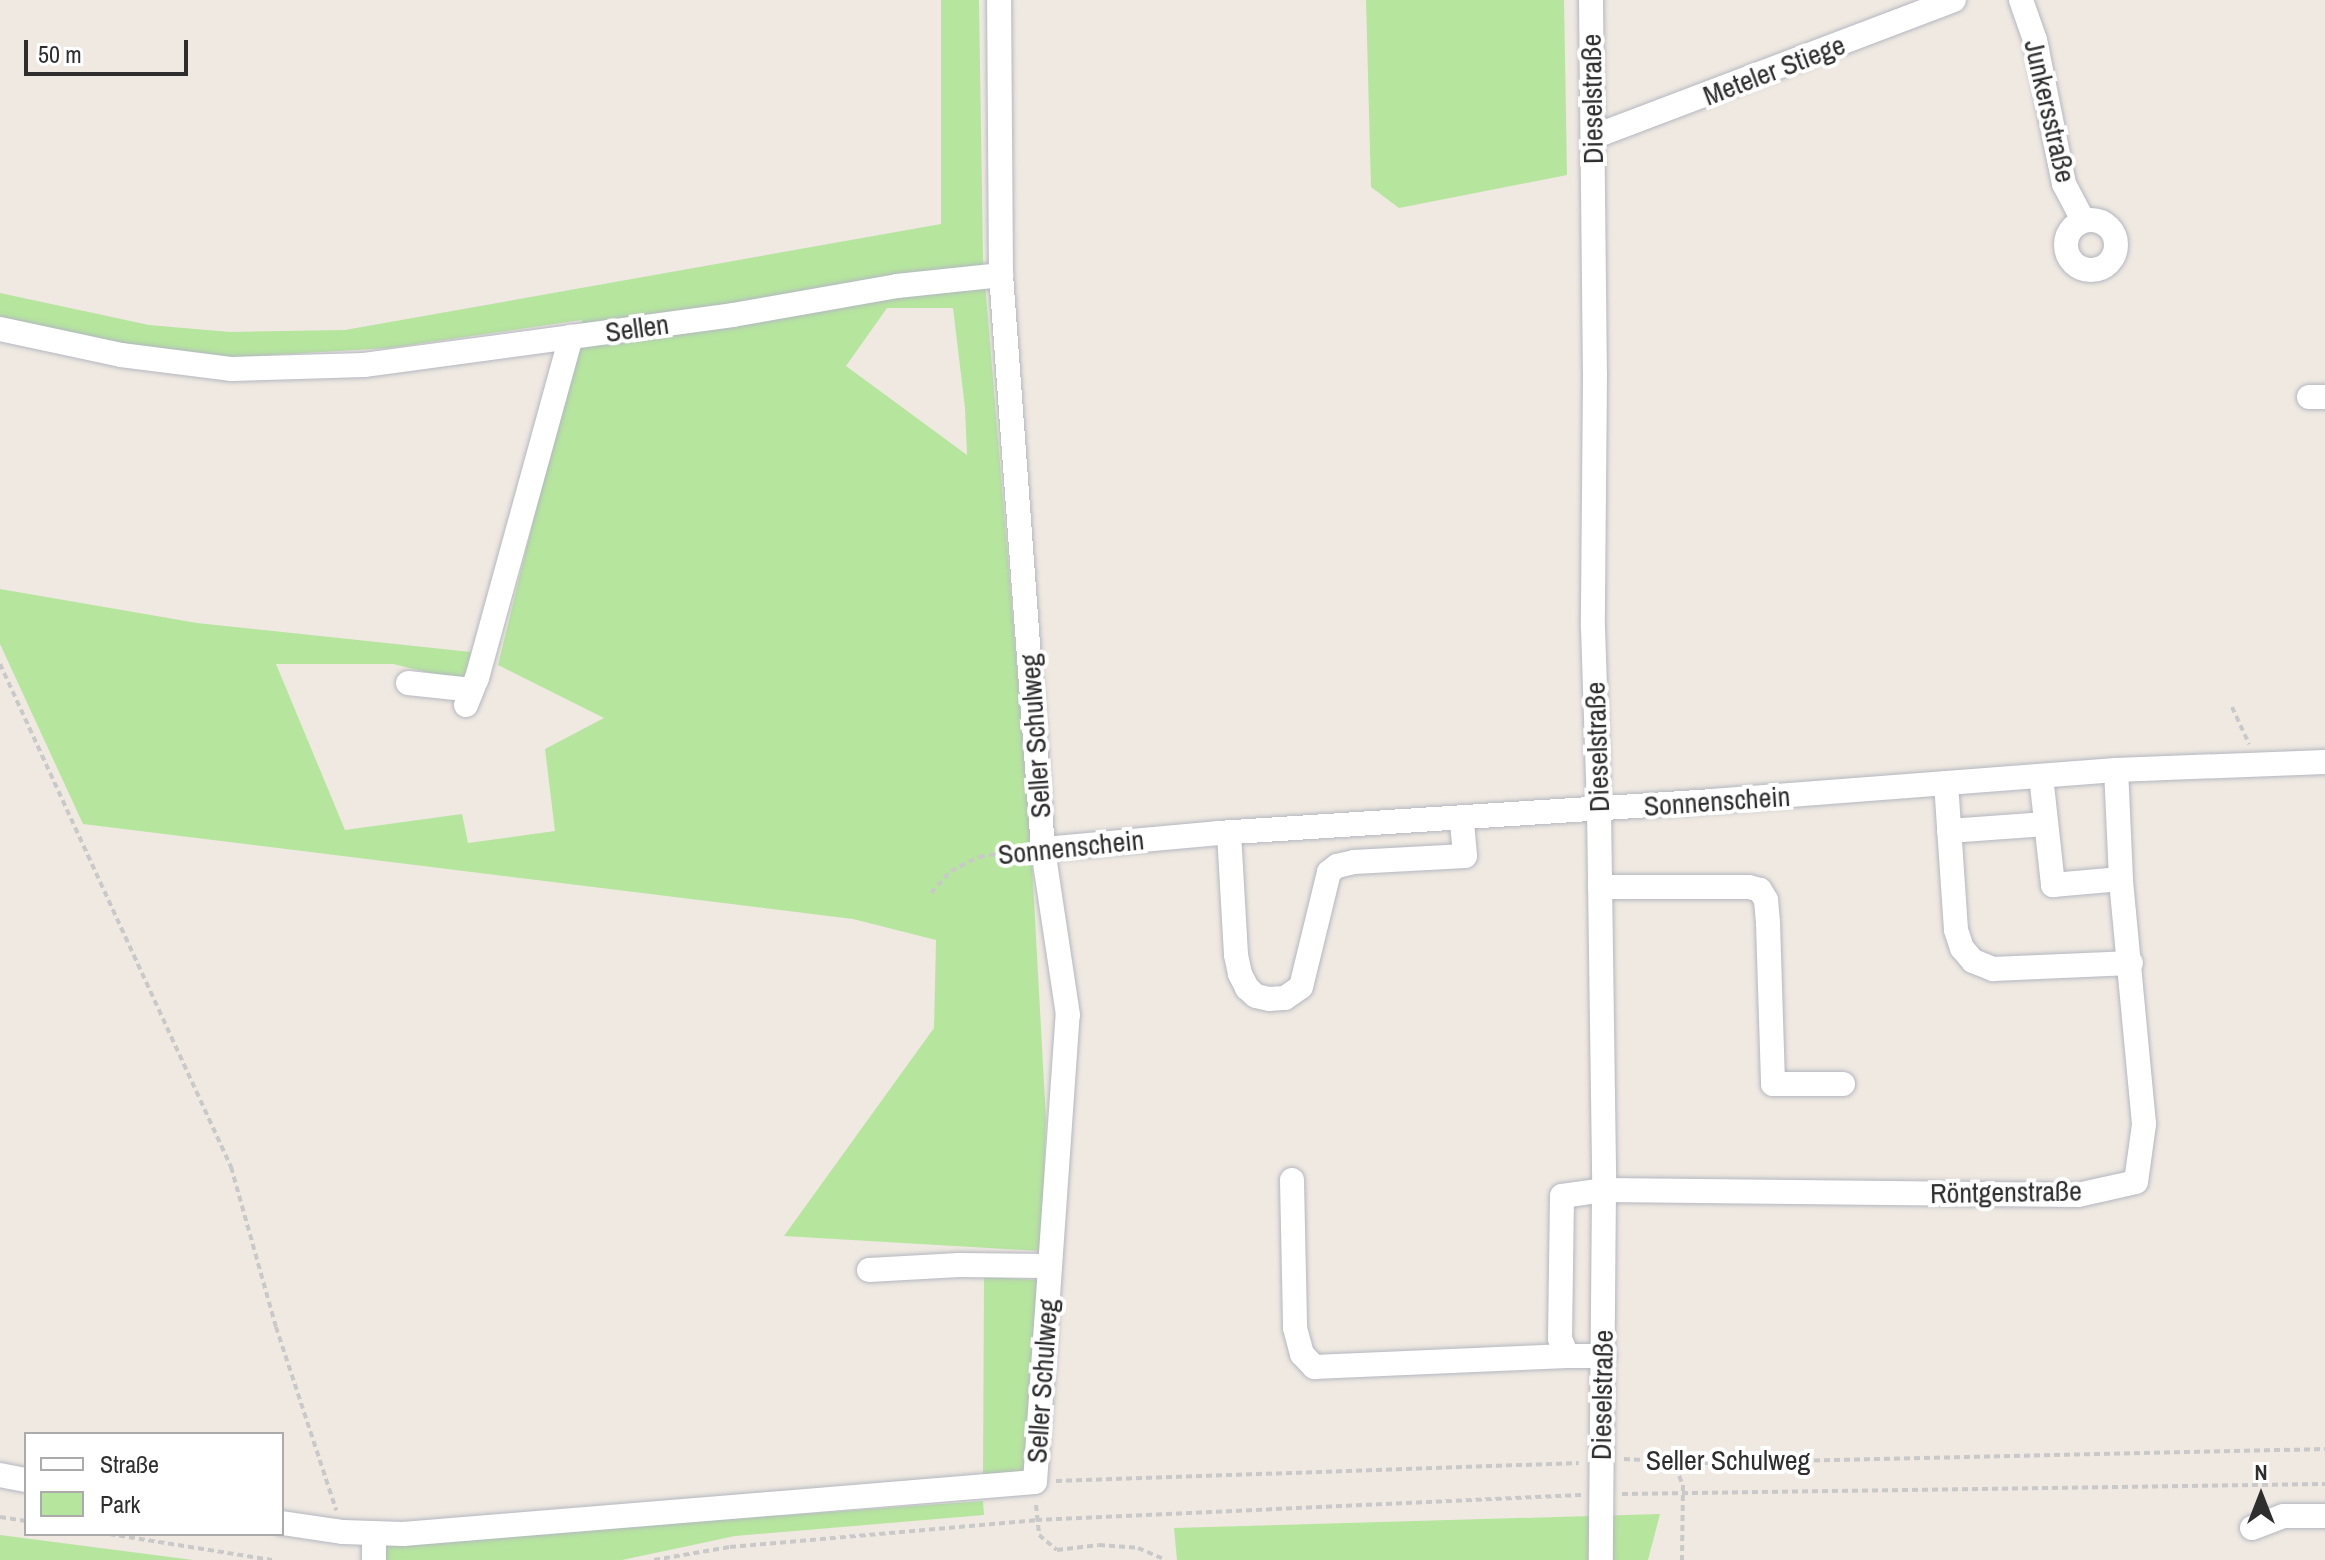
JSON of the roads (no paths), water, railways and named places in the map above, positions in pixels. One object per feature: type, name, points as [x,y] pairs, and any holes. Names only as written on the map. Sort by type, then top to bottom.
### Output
[{"type":"street","points":[[999,0],[1001,275]]},
{"type":"street","name":"Dieselstraße","points":[[1591,0],[1593,628],[1599,809],[1604,1190],[1601,1560]]},
{"type":"street","name":"Meteler Stiege","points":[[1593,137],[1954,0]]},
{"type":"street","name":"Junkersstraße","points":[[2021,0],[2035,40],[2064,184],[2083,220]]},
{"type":"street","name":"Sellen","points":[[0,329],[121,355],[232,369],[364,365],[733,315],[897,286],[1001,275]]},
{"type":"street","name":"Seller Schulweg","points":[[284,1523],[374,1534],[1035,1482],[1068,1015],[1043,849],[1001,275]]},
{"type":"street","points":[[408,683],[469,698],[571,337]]},
{"type":"street","name":"Sonnenschein","points":[[1043,849],[2116,770],[2325,762]]},
{"type":"street","name":"Röntgenstraße","points":[[1604,1190],[2078,1195],[2136,1182],[2144,1124],[2121,879],[2116,770]]},
{"type":"street","points":[[2041,776],[2053,885],[2121,879]]},
{"type":"street","points":[[1946,783],[1956,930],[1962,948],[1973,961],[1993,969],[2131,963]]},
{"type":"street","points":[[1229,833],[1236,955],[1240,974],[1247,988],[1256,996],[1285,998],[1301,987],[1329,872],[1337,866],[1354,862],[1465,856],[1462,818]]},
{"type":"street","points":[[1949,826],[2045,820]]},
{"type":"street","points":[[1600,887],[1749,887],[1760,890],[1766,900],[1768,923],[1773,1084],[1843,1084]]},
{"type":"street","points":[[1292,1180],[1295,1328],[1302,1354],[1314,1367],[1604,1356]]},
{"type":"street","points":[[1567,1356],[1560,1339],[1562,1196],[1604,1190]]},
{"type":"street","points":[[869,1270],[959,1265],[1050,1266]]},
{"type":"street","points":[[0,1475],[24,1480]]},
{"type":"street","points":[[2252,1528],[2283,1516],[2325,1516]]},
{"type":"street","points":[[374,1534],[374,1560]]}]
